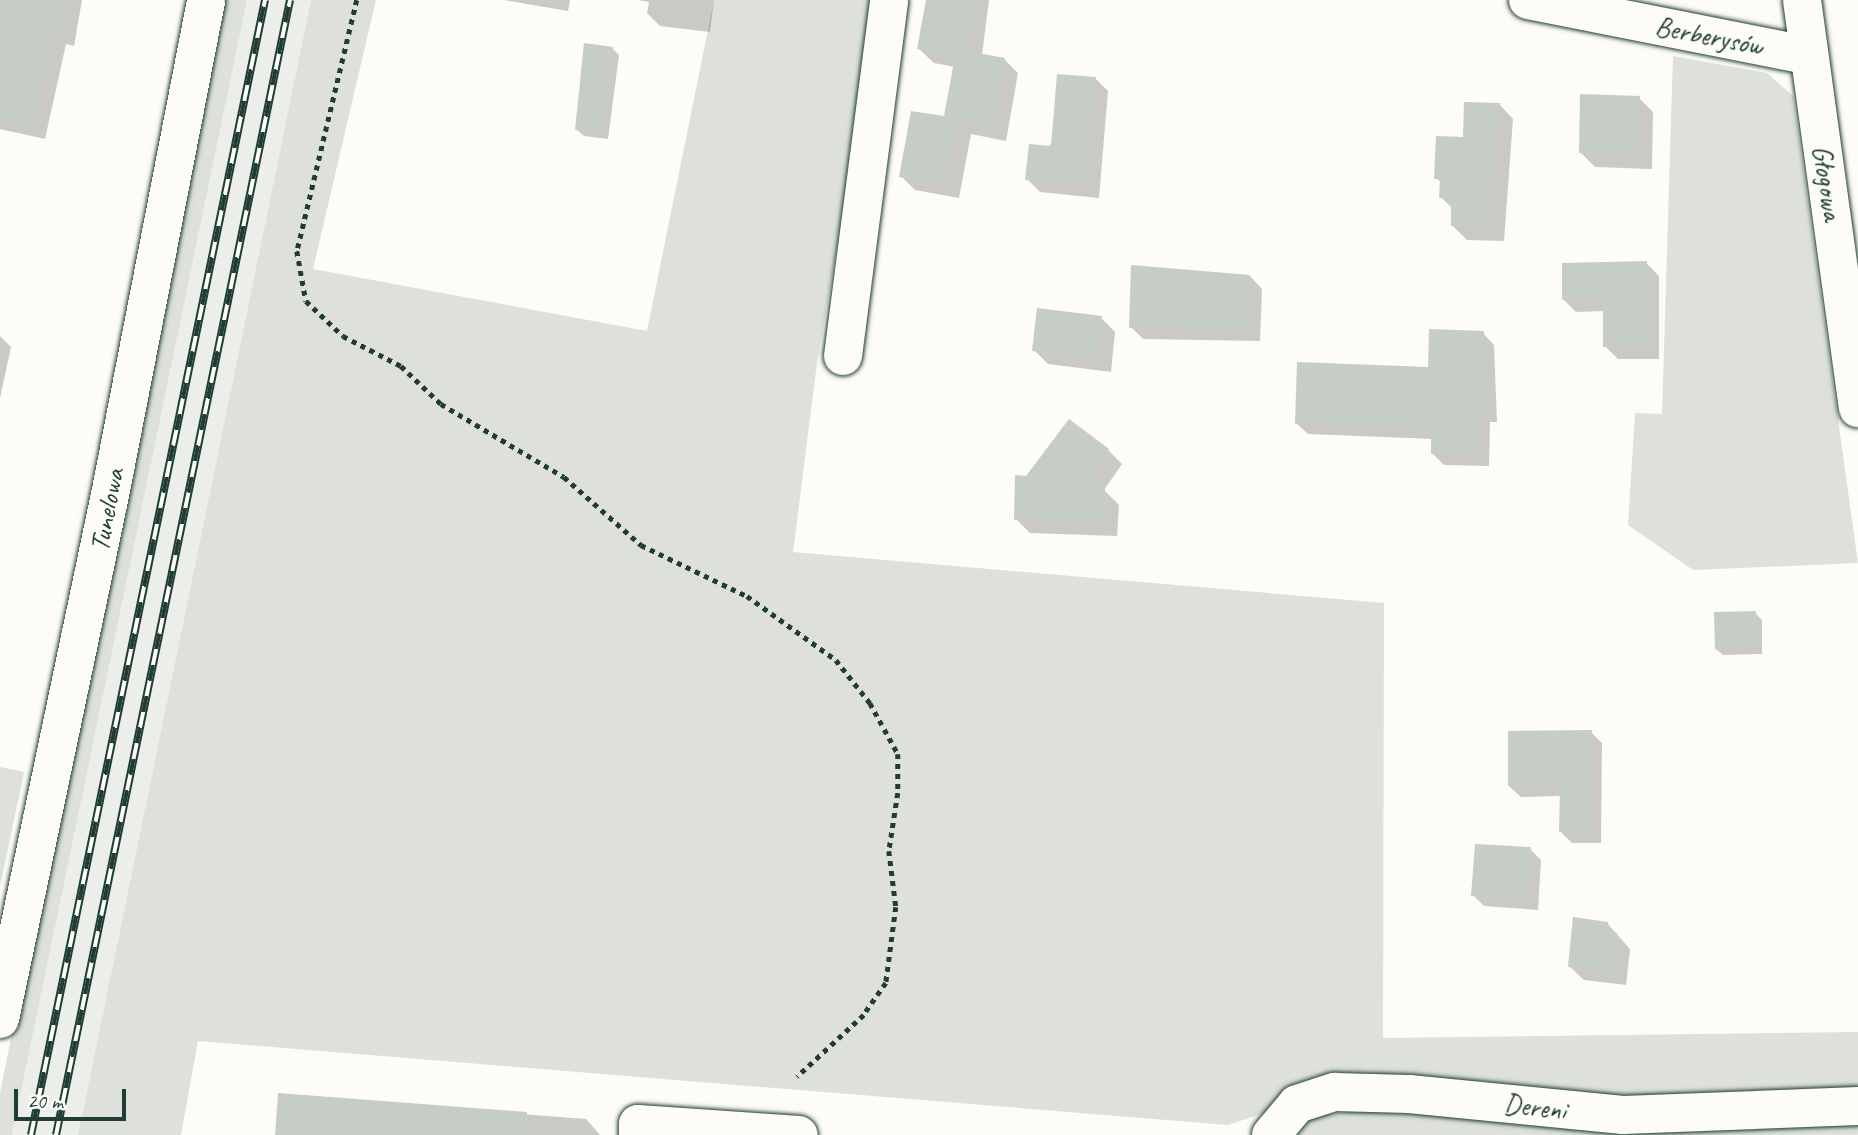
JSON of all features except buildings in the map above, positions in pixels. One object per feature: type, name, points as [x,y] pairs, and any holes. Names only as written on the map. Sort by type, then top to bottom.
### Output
[{"type":"street","name":"Tunelowa","points":[[0,1019],[111,489],[206,0]]},
{"type":"street","points":[[843,356],[890,0]]},
{"type":"street","name":"Berberysów","points":[[1528,0],[1806,55]]},
{"type":"street","name":"Głogowa","points":[[1802,0],[1806,55],[1847,243],[1858,408]]},
{"type":"street","name":"Dereni","points":[[1271,1135],[1297,1104],[1335,1093],[1409,1094],[1623,1115],[1858,1106]]},
{"type":"street","points":[[638,1135],[638,1124],[799,1135]]},
{"type":"path","points":[[357,0],[321,161],[297,251],[306,301],[343,336],[401,366],[452,411],[564,477],[641,545],[747,596],[836,660],[870,703],[898,754],[898,793],[889,851],[896,907],[886,983],[864,1015],[797,1077]]},
{"type":"shaded area","points":[[220,0],[247,0],[12,1135],[0,1135],[0,1093]]},
{"type":"shaded area","points":[[247,0],[311,0],[78,1135],[12,1135]]},
{"type":"shaded area","points":[[311,0],[376,0],[313,269],[647,331],[714,0],[879,0],[817,363],[793,552],[1384,603],[1383,1038],[1858,1032],[1858,1091],[1267,1112],[1228,1125],[198,1041],[181,1135],[78,1135]]},
{"type":"shaded area","points":[[1673,56],[1767,73],[1793,96],[1858,563],[1693,570],[1628,525],[1635,413],[1662,414]]},
{"type":"shaded area","points":[[0,767],[24,772],[0,887]]},
{"type":"shaded area","points":[[1419,1105],[1858,1119],[1858,1135],[1295,1135],[1316,1115]]},
{"type":"railway","points":[[31,1135],[265,0]]},
{"type":"railway","points":[[56,1135],[290,0]]}]
